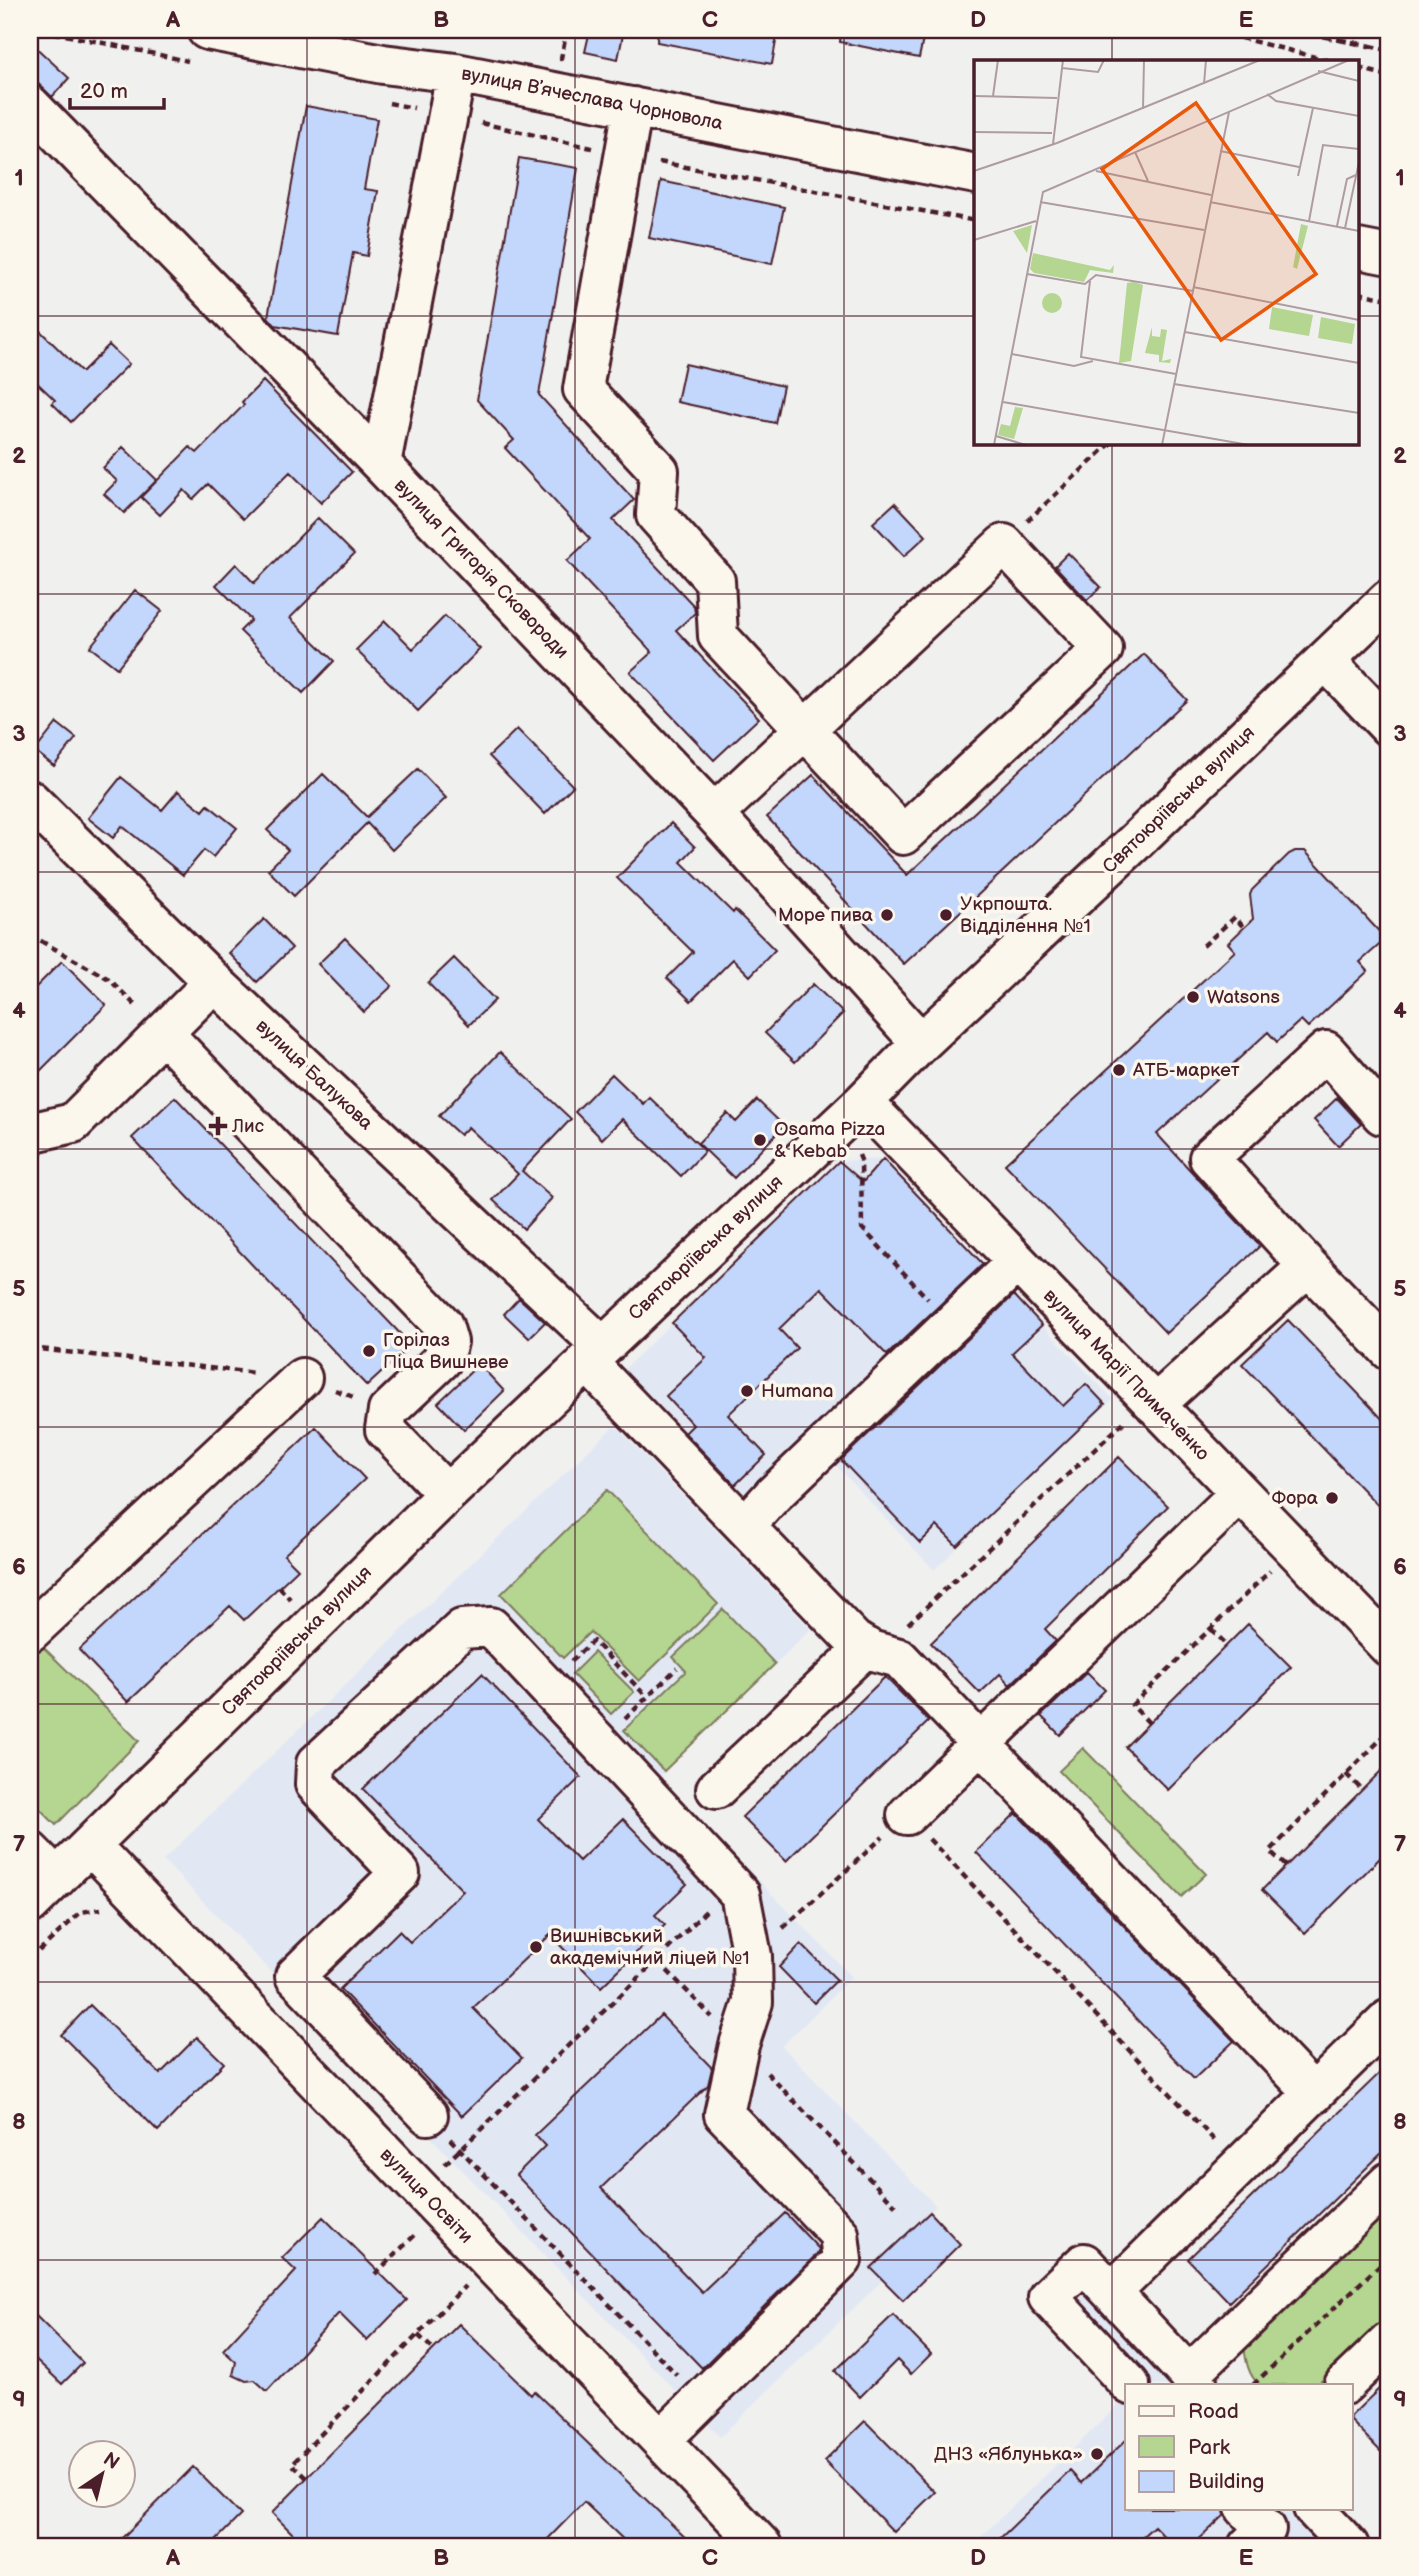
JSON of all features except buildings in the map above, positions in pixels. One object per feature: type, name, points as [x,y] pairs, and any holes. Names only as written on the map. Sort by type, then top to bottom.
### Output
[{"type":"street","name":"вулиця Вʼячеслава Чорновола","points":[[203,46],[456,73],[974,174]]},
{"type":"street","points":[[382,464],[456,73]]},
{"type":"street","name":"вулиця Григорія Сковороди","points":[[30,105],[382,464],[714,814],[921,1043]]},
{"type":"street","points":[[633,107],[583,389],[659,471],[656,515],[715,581],[718,636],[804,729],[903,835],[1103,649],[1004,544],[804,729],[714,814]]},
{"type":"street","points":[[1360,249],[1389,255]]},
{"type":"street","name":"Святоюріївська вулиця","points":[[30,1904],[447,1494],[1389,599]]},
{"type":"street","points":[[1325,660],[1389,727]]},
{"type":"street","name":"вулиця Балукова","points":[[30,800],[594,1353],[745,1526],[854,1640],[872,1650],[899,1658],[1314,2094]]},
{"type":"street","points":[[30,1136],[34,1132],[73,1123],[214,982]]},
{"type":"street","points":[[163,1033],[443,1325],[448,1342],[442,1360],[388,1411],[384,1429],[447,1494]]},
{"type":"street","points":[[1382,1115],[1326,1051],[1209,1158],[1389,1350]]},
{"type":"street","name":"вулиця Марії Примаченко","points":[[854,1110],[1144,1410],[1240,1493],[1389,1647]]},
{"type":"street","points":[[1144,1410],[1308,1266]]},
{"type":"street","points":[[745,1526],[773,1495],[1002,1276]]},
{"type":"street","points":[[30,1632],[302,1378]]},
{"type":"street","points":[[906,1815],[1240,1493]]},
{"type":"street","points":[[428,2115],[295,1976],[400,1873],[316,1784],[316,1764],[462,1629],[491,1627],[740,1894],[752,1956],[752,2002],[739,2045],[724,2114],[839,2234],[842,2260],[661,2440]]},
{"type":"street","points":[[716,1790],[872,1650]]},
{"type":"street","name":"вулиця Освіти","points":[[90,1846],[762,2546]]},
{"type":"street","points":[[30,1850],[57,1878]]},
{"type":"street","points":[[1112,2292],[1389,2019]]},
{"type":"street","points":[[1129,2384],[1048,2297],[1084,2263],[1194,2380],[1389,2182]]},
{"type":"street","points":[[1345,2384],[1389,2342]]},
{"type":"street","points":[[1247,2510],[1266,2529],[1248,2546]]},
{"type":"street","points":[[1315,2510],[1349,2546]]},
{"type":"path","points":[[42,30],[203,46]]},
{"type":"path","points":[[1217,32],[1327,60]]},
{"type":"path","points":[[1360,69],[1389,76]]},
{"type":"path","points":[[383,102],[624,155],[974,222]]},
{"type":"path","points":[[1360,293],[1389,299]]},
{"type":"path","points":[[1004,544],[1110,444]]},
{"type":"path","points":[[1203,946],[1235,917],[1244,928]]},
{"type":"path","points":[[30,935],[109,979],[163,1033]]},
{"type":"path","points":[[854,1110],[861,1160],[862,1228],[952,1324]]},
{"type":"path","points":[[30,1348],[302,1378],[388,1411]]},
{"type":"path","points":[[872,1650],[1144,1410]]},
{"type":"path","points":[[1149,1723],[1132,1705],[1294,1548]]},
{"type":"path","points":[[1211,1629],[1227,1645]]},
{"type":"path","points":[[567,1665],[593,1641],[646,1697]]},
{"type":"path","points":[[599,1743],[677,1668]]},
{"type":"path","points":[[1286,1866],[1270,1851],[1389,1731]]},
{"type":"path","points":[[1346,1774],[1362,1790]]},
{"type":"path","points":[[752,1956],[906,1815],[1240,2166]]},
{"type":"path","points":[[442,2168],[705,1914],[708,1905]]},
{"type":"path","points":[[30,1959],[81,1912],[104,1908]]},
{"type":"path","points":[[657,1960],[896,2206]]},
{"type":"path","points":[[428,2115],[701,2400]]},
{"type":"path","points":[[375,2274],[420,2230]]},
{"type":"path","points":[[1254,2384],[1389,2256]]},
{"type":"path","points":[[307,2478],[292,2463],[470,2280]]},
{"type":"path","points":[[418,2334],[434,2350]]},
{"type":"shaded area","points":[[883,1159],[1113,1399],[934,1570],[828,1457],[755,1525],[616,1377],[839,1161]]},
{"type":"shaded area","name":"Вишнівський академічний ліцей №1","points":[[615,1425],[811,1629],[659,1777],[852,1977],[782,2046],[936,2206],[872,2267],[883,2280],[720,2437],[163,1860]]},
{"type":"shaded area","name":"ДНЗ «Яблунька»","points":[[1066,2266],[1176,2384],[1125,2384],[1125,2399],[1029,2300]]},
{"type":"shaded area","name":"ДНЗ «Яблунька»","points":[[1125,2399],[1125,2510],[1294,2510],[1328,2546],[971,2546]]},
{"type":"green space","points":[[607,1490],[718,1604],[639,1681],[590,1632],[563,1658],[501,1594]]},
{"type":"green space","points":[[723,1609],[775,1664],[664,1771],[624,1730],[686,1671],[673,1657]]},
{"type":"green space","points":[[41,1645],[139,1741],[56,1825],[30,1799],[30,1656]]},
{"type":"green space","points":[[594,1652],[634,1692],[611,1714],[572,1674]]},
{"type":"green space","points":[[1083,1748],[1206,1874],[1181,1897],[1059,1771]]},
{"type":"green space","points":[[1389,2206],[1389,2316],[1318,2384],[1258,2384],[1248,2367],[1244,2346]]},
{"type":"railway","points":[[1293,30],[1389,50]]},
{"type":"place","name":"Море пива","points":[[887,915]]},
{"type":"place","name":"Укрпошта. Відділення №1","points":[[946,915]]},
{"type":"place","name":"Watsons","points":[[1193,997]]},
{"type":"place","name":"АТБ-маркет","points":[[1119,1070]]},
{"type":"place","name":"Лис","points":[[218,1126]]},
{"type":"place","name":"Osama Pizza & Kebab","points":[[760,1140]]},
{"type":"place","name":"Горілаз Піца Вишневе","points":[[369,1351]]},
{"type":"place","name":"Humana","points":[[747,1391]]},
{"type":"place","name":"Фора","points":[[1332,1498]]},
{"type":"place","name":"Вишнівський академічний ліцей №1","points":[[536,1947]]},
{"type":"place","name":"ДНЗ «Яблунька»","points":[[1097,2454]]}]
